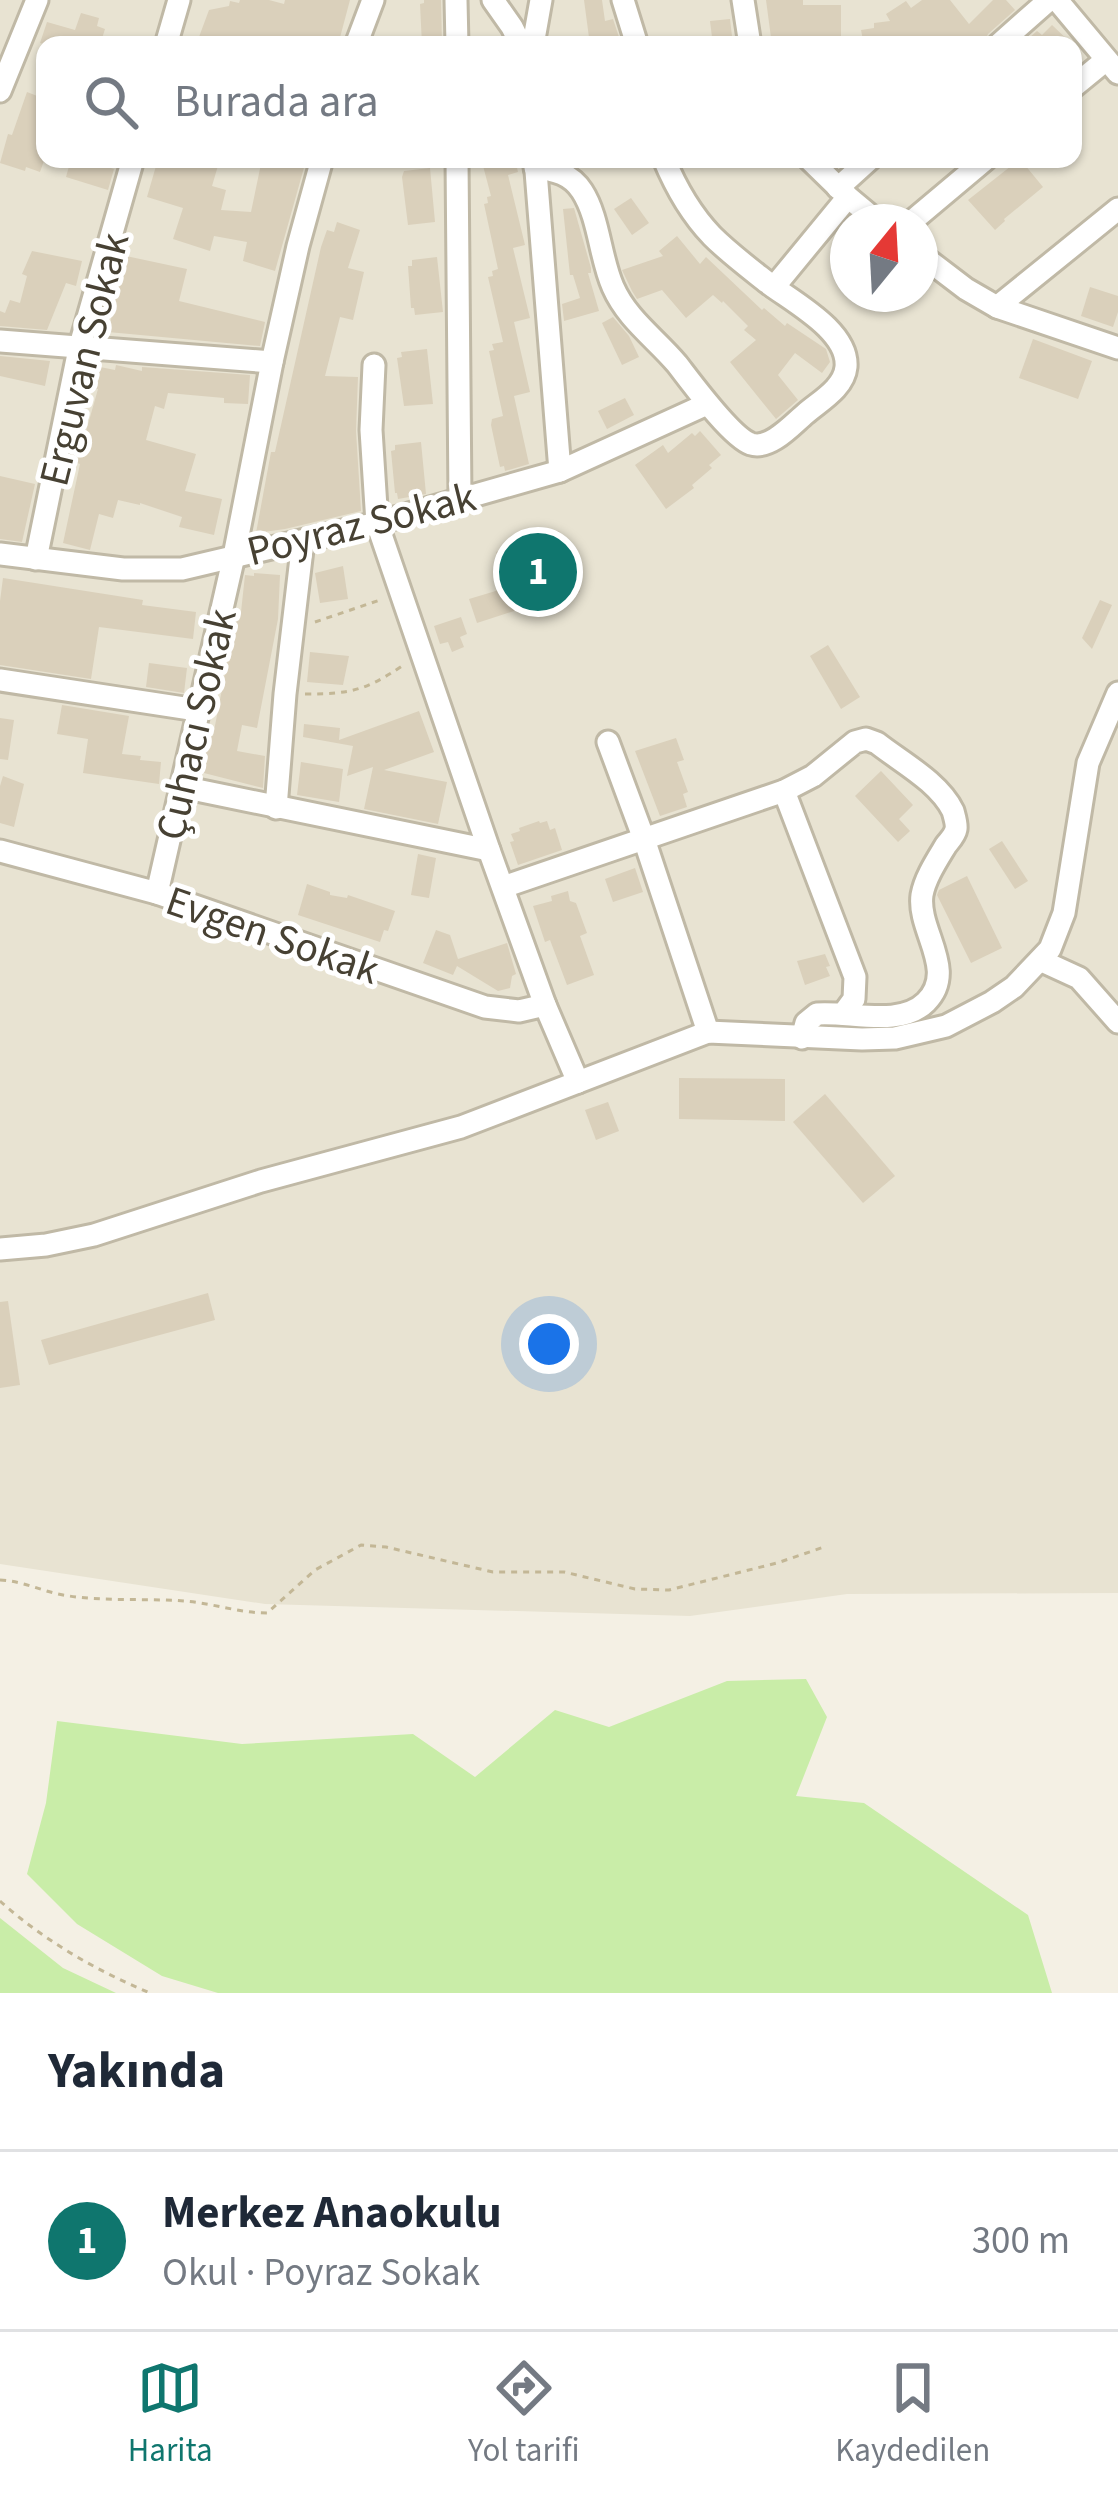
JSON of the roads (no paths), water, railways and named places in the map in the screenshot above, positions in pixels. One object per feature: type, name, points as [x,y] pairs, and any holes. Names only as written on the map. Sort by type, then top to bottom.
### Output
[{"type":"street","points":[[0,91],[37,0]]},
{"type":"street","points":[[169,36],[179,0]]},
{"type":"street","points":[[359,36],[373,0]]},
{"type":"street","points":[[456,0],[457,36]]},
{"type":"street","points":[[493,0],[516,36]]},
{"type":"street","points":[[535,36],[541,0]]},
{"type":"street","points":[[623,0],[634,36]]},
{"type":"street","points":[[743,0],[749,36]]},
{"type":"street","points":[[1009,36],[1053,0],[1112,66],[1082,82]]},
{"type":"street","name":"Erguvan Sokak","points":[[36,559],[79,349],[130,168]]},
{"type":"street","name":"Çuhacı Sokak","points":[[157,892],[234,556],[272,362],[320,168]]},
{"type":"street","points":[[458,168],[460,499]]},
{"type":"street","points":[[535,168],[560,471]]},
{"type":"street","points":[[547,168],[563,173],[581,189],[608,274],[637,323],[707,404],[748,442],[762,444],[841,383],[846,361],[839,342],[822,323],[735,257],[689,209],[668,168]]},
{"type":"street","points":[[818,168],[857,204]]},
{"type":"street","points":[[774,287],[863,168]]},
{"type":"street","points":[[932,204],[975,168]]},
{"type":"street","points":[[998,307],[1118,209]]},
{"type":"street","points":[[938,268],[998,307],[1118,348]]},
{"type":"street","points":[[0,341],[272,362]]},
{"type":"street","points":[[374,365],[371,430],[377,523],[489,850],[578,1082]]},
{"type":"street","name":"Poyraz Sokak","points":[[0,554],[166,571],[377,523],[560,471],[707,404]]},
{"type":"street","points":[[276,808],[303,541]]},
{"type":"street","points":[[0,680],[197,710]]},
{"type":"street","points":[[0,1249],[116,1229],[261,1181],[461,1126],[708,1032],[896,1038],[946,1026],[1003,995],[1042,961],[1058,934],[1088,763],[1118,693]]},
{"type":"street","points":[[608,742],[708,1032]]},
{"type":"street","points":[[503,887],[784,791],[813,776],[855,742],[877,743],[935,788],[955,816],[956,829],[923,891],[922,904],[938,959],[933,992],[908,1012],[817,1014],[806,1023],[802,1038]]},
{"type":"street","points":[[182,787],[489,850]]},
{"type":"street","points":[[784,791],[855,977],[854,999],[842,1014]]},
{"type":"street","name":"Evgen Sokak","points":[[0,851],[157,892],[475,1004],[519,1011],[545,1005]]},
{"type":"street","points":[[1042,961],[1079,978],[1118,1022]]},
{"type":"place","name":"Merkez Anaokulu","points":[[538,572]]}]
